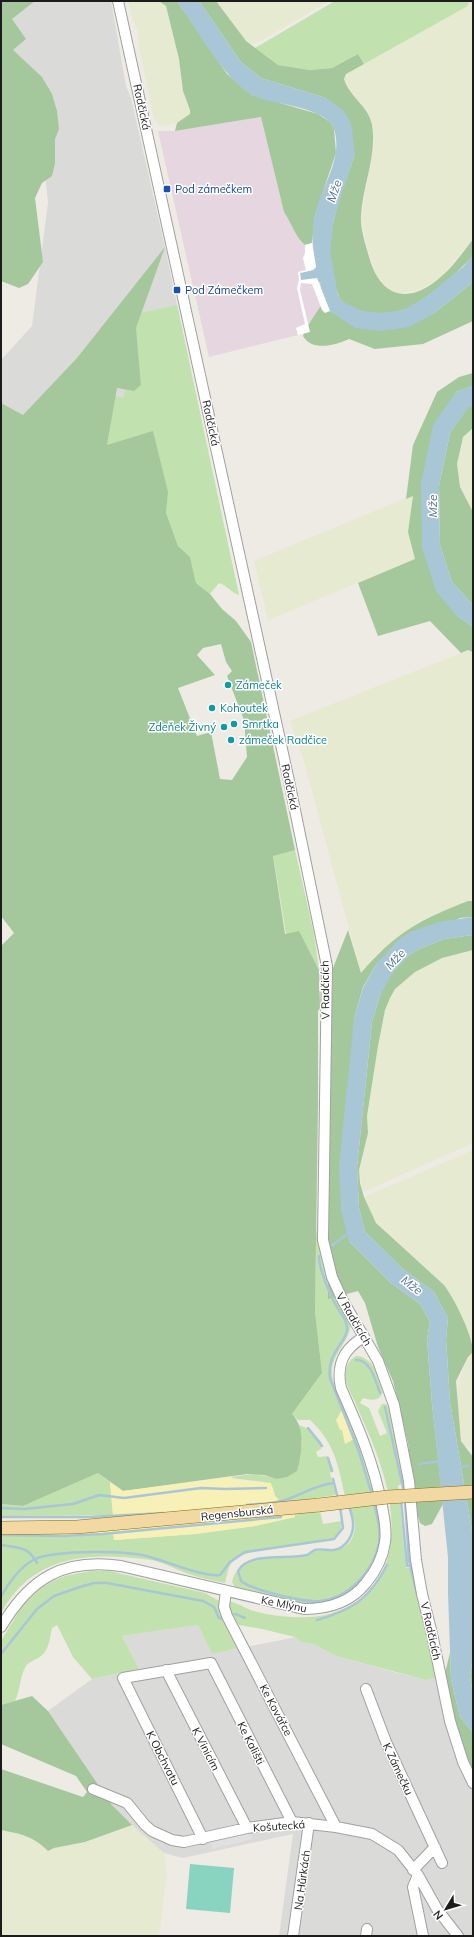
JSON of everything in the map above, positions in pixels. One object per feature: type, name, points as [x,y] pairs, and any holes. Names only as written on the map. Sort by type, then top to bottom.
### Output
[{"type":"main road","name":"Regensburská","points":[[1,1528],[77,1527],[319,1505],[388,1497],[473,1492]]},
{"type":"street","name":"Radčická","points":[[118,1],[303,846]]},
{"type":"street","name":"V Radčicích","points":[[303,846],[326,966],[323,1240],[327,1264],[332,1277],[378,1361],[389,1388],[399,1425],[413,1504],[416,1560],[422,1594],[450,1721],[463,1762],[473,1783]]},
{"type":"street","name":"Ke Mlýnu","points":[[1,1627],[12,1609],[34,1585],[48,1576],[78,1565],[106,1564],[121,1566],[289,1607],[304,1609],[323,1608],[344,1601],[362,1588],[377,1568],[385,1543],[386,1532],[379,1488],[369,1453],[338,1378],[340,1364],[346,1350],[364,1337]]},
{"type":"street","name":"Ke Kovářce","points":[[226,1591],[224,1607],[236,1635],[336,1827]]},
{"type":"street","name":"Ke Kališti","points":[[166,1670],[211,1663],[292,1822]]},
{"type":"street","name":"K Obchvatu","points":[[166,1670],[123,1678],[203,1839]]},
{"type":"street","name":"K Vinicím","points":[[166,1670],[246,1828]]},
{"type":"street","name":"K Zámečku","points":[[366,1689],[386,1742],[442,1863]]},
{"type":"street","name":"Košutecká","points":[[93,1789],[127,1803],[145,1825],[161,1835],[184,1842],[203,1839],[246,1828],[292,1822],[336,1827],[372,1834],[398,1850],[416,1873],[437,1909],[458,1936]]},
{"type":"street","name":"Na Hůrkách","points":[[293,1936],[309,1823]]},
{"type":"street","points":[[423,1936],[413,1887],[416,1873],[435,1847]]},
{"type":"shaded area","points":[[35,1],[111,1],[126,86],[131,98],[165,247],[234,575],[1,420],[1,360],[32,326],[48,203],[42,143],[1,27]]},
{"type":"shaded area","points":[[261,117],[284,212],[291,222],[300,242],[305,245],[312,243],[326,306],[310,332],[209,357],[158,131],[175,131]]},
{"type":"shaded area","points":[[198,1625],[212,1654],[296,1637],[301,1642],[313,1644],[336,1656],[426,1680],[445,1673],[473,1777],[473,1936],[279,1936],[293,1834],[183,1858],[164,1853],[147,1840],[112,1805],[48,1711],[92,1679],[139,1669],[122,1636]]},
{"type":"shaded area","points":[[251,1833],[252,1839],[212,1849],[211,1843]]},
{"type":"green space","points":[[1,1],[35,1],[12,19],[26,39],[13,50],[42,77],[52,94],[57,111],[59,129],[55,139],[55,163],[52,176],[42,183],[35,198],[43,262],[28,284],[19,288],[1,281]]},
{"type":"green space","points":[[128,1],[159,1],[166,6],[179,59],[183,91],[190,110],[190,114],[177,123],[165,126],[160,125],[154,119],[139,47],[138,32]]},
{"type":"green space","points":[[159,1],[177,1],[227,74],[252,95],[318,114],[330,122],[334,129],[336,153],[315,215],[312,243],[305,245],[302,243],[284,212],[261,117],[175,131],[177,123],[190,114],[190,110],[183,91],[179,59],[166,6]]},
{"type":"green space","points":[[199,1],[216,1],[246,41],[278,65],[310,70],[332,68],[358,54],[364,64],[346,74],[344,79],[350,91],[367,112],[372,125],[373,148],[362,204],[361,226],[370,260],[376,274],[383,284],[391,291],[401,294],[422,290],[444,274],[456,262],[473,239],[473,256],[450,278],[421,301],[403,310],[388,313],[371,313],[355,309],[342,301],[335,285],[332,270],[330,251],[332,226],[355,154],[326,98],[261,78],[241,62]]},
{"type":"green space","points":[[216,1],[329,1],[262,40],[250,44],[241,36]]},
{"type":"green space","points":[[335,1],[468,1],[469,4],[364,64],[358,54],[332,68],[310,70],[278,65],[255,48]]},
{"type":"green space","points":[[468,1],[473,1],[473,239],[443,274],[431,284],[418,290],[396,294],[386,288],[379,281],[367,247],[361,217],[374,144],[372,125],[368,111],[349,91],[344,79],[346,74],[466,7],[469,4]]},
{"type":"green space","points":[[165,247],[136,328],[141,385],[134,391],[117,388],[107,445],[153,431],[168,492],[166,513],[178,546],[190,557],[196,583],[210,594],[222,609],[236,621],[251,642],[295,850],[273,856],[285,934],[299,931],[319,970],[320,1008],[318,1011],[315,1311],[322,1373],[292,1414],[299,1426],[302,1441],[297,1471],[287,1477],[276,1479],[264,1475],[247,1474],[123,1491],[98,1473],[23,1506],[1,1504],[1,946],[14,933],[1,916],[1,403],[23,415],[77,358]],"holes":[[[221,644],[226,662],[232,671],[227,676],[244,720],[247,757],[232,780],[220,779],[211,732],[197,736],[178,688],[215,675],[197,655],[203,648]]]},
{"type":"green space","points":[[473,282],[473,321],[423,344],[375,349],[349,339],[331,345],[318,346],[307,341],[303,336],[305,330],[320,307],[326,306],[330,311],[339,316],[433,314]]},
{"type":"green space","points":[[177,305],[239,595],[219,583],[210,594],[196,583],[190,557],[178,546],[166,513],[168,492],[164,484],[107,446],[115,396],[123,398],[125,390],[134,391],[141,385],[136,328],[141,313]]},
{"type":"green space","points":[[473,373],[473,386],[456,392],[421,484],[456,615],[473,627],[473,652],[468,650],[461,653],[430,621],[378,636],[358,583],[415,559],[408,532],[413,496],[406,499],[413,445],[437,392],[459,377]]},
{"type":"green space","points":[[473,406],[473,428],[463,437],[457,464],[460,487],[473,512],[473,605],[452,582],[440,545],[439,486],[450,433],[468,407]]},
{"type":"green space","points":[[473,428],[473,512],[460,487],[457,464],[463,437]]},
{"type":"green space","points":[[413,495],[408,532],[415,559],[268,620],[254,561]]},
{"type":"green space","points":[[468,650],[473,652],[473,901],[468,901],[418,922],[378,953],[361,973],[304,761],[290,721]]},
{"type":"green space","points":[[295,850],[314,934],[319,970],[299,932],[286,934],[273,855]]},
{"type":"green space","points":[[468,901],[473,901],[473,917],[460,918],[377,963],[363,987],[354,1019],[349,1241],[391,1283],[420,1304],[430,1322],[427,1339],[432,1404],[443,1504],[432,1524],[425,1526],[420,1523],[416,1509],[408,1443],[393,1381],[378,1347],[365,1303],[358,1291],[328,1299],[329,1088],[333,968],[348,930],[361,973],[385,948],[409,929],[435,915]]},
{"type":"green space","points":[[473,935],[473,950],[442,958],[415,972],[395,989],[390,998],[385,1010],[378,1046],[367,1116],[368,1133],[359,1170],[360,1183],[364,1197],[376,1223],[444,1285],[458,1308],[470,1337],[473,1352],[468,1357],[456,1381],[461,1441],[473,1457],[473,1536],[450,1402],[446,1339],[448,1318],[434,1292],[403,1269],[365,1232],[359,1208],[357,1167],[372,1022],[380,995],[391,974],[409,955],[419,949],[444,939]]},
{"type":"green space","points":[[473,950],[473,1143],[363,1192],[359,1170],[368,1133],[367,1116],[378,1046],[385,1010],[390,998],[395,989],[414,972],[442,958]]},
{"type":"green space","points":[[473,1150],[473,1343],[459,1311],[444,1285],[382,1229],[371,1214],[364,1197]]},
{"type":"green space","points":[[316,1229],[327,1278],[351,1325],[347,1337],[337,1354],[332,1372],[335,1388],[355,1433],[371,1477],[379,1516],[380,1536],[376,1555],[368,1572],[355,1587],[341,1597],[330,1601],[304,1604],[236,1589],[232,1582],[234,1575],[247,1562],[266,1557],[291,1558],[307,1556],[316,1551],[339,1549],[348,1544],[354,1533],[355,1522],[345,1497],[337,1462],[329,1444],[318,1428],[310,1420],[298,1420],[292,1414],[322,1373],[315,1311]]},
{"type":"green space","points":[[473,1352],[473,1450],[463,1444],[456,1403],[459,1382],[466,1362]]},
{"type":"green space","points":[[356,1356],[364,1358],[371,1363],[381,1381],[383,1389],[381,1396],[374,1400],[363,1398],[360,1403],[369,1408],[380,1436],[387,1433],[378,1411],[382,1404],[386,1404],[392,1415],[404,1482],[398,1486],[406,1568],[412,1568],[436,1677],[426,1680],[336,1656],[313,1644],[301,1642],[295,1637],[239,1625],[234,1621],[228,1602],[271,1615],[291,1617],[321,1616],[354,1603],[372,1588],[384,1569],[390,1548],[392,1524],[389,1500],[384,1476],[376,1452],[369,1433],[348,1388],[346,1376],[347,1366]]},
{"type":"green space","points":[[299,1425],[311,1430],[322,1443],[321,1449],[316,1452],[318,1457],[328,1456],[333,1469],[330,1473],[336,1495],[282,1503],[275,1496],[273,1488],[264,1482],[231,1478],[237,1476],[254,1475],[276,1479],[300,1459],[302,1443]]},
{"type":"green space","points":[[98,1473],[110,1482],[113,1515],[1,1516],[1,1504],[23,1506]]},
{"type":"green space","points":[[320,1511],[323,1524],[341,1521],[340,1531],[336,1536],[327,1540],[264,1549],[241,1556],[234,1560],[230,1565],[225,1583],[183,1572],[149,1560],[101,1556],[81,1558],[62,1562],[45,1569],[28,1580],[14,1594],[1,1613],[1,1536],[64,1537],[114,1534],[115,1540],[195,1534],[255,1526],[295,1517],[295,1514]]},
{"type":"green space","points":[[91,1571],[109,1571],[205,1593],[219,1601],[240,1648],[212,1654],[198,1625],[122,1636],[139,1669],[92,1679],[73,1657],[57,1625],[52,1628],[49,1643],[44,1653],[26,1666],[15,1701],[1,1705],[1,1641],[22,1606],[41,1588],[53,1581],[65,1576]]},
{"type":"green space","points":[[450,1653],[451,1679],[460,1717],[473,1733],[473,1777],[463,1762],[445,1673]]},
{"type":"green space","points":[[473,1655],[473,1693],[470,1677]]},
{"type":"green space","points":[[32,1696],[48,1711],[112,1805],[132,1825],[85,1842],[54,1848],[48,1851],[37,1842],[26,1836],[1,1830],[1,1769],[83,1797],[87,1792],[76,1776],[1,1744],[1,1705]]},
{"type":"green space","points":[[132,1825],[164,1853],[167,1874],[159,1936],[1,1936],[1,1830],[25,1835],[38,1841],[49,1851],[53,1848],[85,1842]]},
{"type":"green space","points":[[190,1864],[234,1868],[230,1913],[186,1909]]},
{"type":"sand","points":[[342,1410],[354,1439],[345,1444],[342,1430],[340,1430],[336,1420]]},
{"type":"sand","points":[[231,1477],[235,1480],[271,1483],[275,1496],[282,1503],[154,1516],[113,1515],[110,1482],[123,1491]]},
{"type":"sand","points":[[285,1512],[286,1516],[295,1514],[295,1517],[255,1526],[195,1534],[114,1540],[113,1534],[64,1537],[1,1535],[1,1533]]},
{"type":"water","name":"Mže","points":[[177,1],[199,1],[241,62],[261,78],[326,98],[343,110],[351,123],[355,154],[334,218],[330,251],[338,295],[343,302],[362,311],[380,313],[403,310],[423,299],[463,267],[473,256],[473,282],[433,314],[409,327],[381,331],[355,328],[330,311],[323,298],[320,282],[301,280],[300,273],[313,270],[316,267],[313,229],[318,205],[334,162],[336,140],[334,129],[329,121],[321,115],[298,107],[252,95],[242,88],[221,66]]},
{"type":"water","name":"Mže","points":[[473,386],[473,406],[468,408],[450,433],[439,486],[440,545],[452,582],[473,605],[473,627],[456,615],[436,591],[422,548],[421,484],[433,425],[456,392]]},
{"type":"water","name":"Mže","points":[[473,917],[473,935],[444,939],[419,949],[409,955],[392,974],[380,995],[372,1022],[357,1167],[359,1208],[365,1232],[403,1269],[434,1292],[448,1318],[446,1339],[450,1402],[473,1536],[473,1655],[470,1677],[473,1693],[473,1733],[460,1717],[451,1679],[448,1557],[432,1404],[427,1339],[430,1322],[420,1304],[391,1283],[349,1241],[341,1210],[339,1166],[354,1019],[363,988],[377,963],[397,941],[410,932],[439,922]]},
{"type":"pier","points":[[312,243],[316,267],[313,270],[300,273],[301,280],[317,278],[330,311],[325,313],[322,310],[312,284],[301,283],[300,290],[310,332],[298,335],[296,328],[305,324],[297,288],[299,280],[298,272],[306,270],[303,258],[305,253],[305,245]]},
{"type":"waterway","points":[[331,1246],[349,1233]]},
{"type":"waterway","points":[[319,1256],[320,1266],[328,1288],[337,1308],[347,1324],[347,1332],[345,1337],[331,1361],[330,1378],[359,1452],[372,1495]]},
{"type":"waterway","points":[[356,1360],[366,1363],[369,1367],[375,1378],[380,1393]]},
{"type":"waterway","points":[[385,1407],[404,1492]]},
{"type":"waterway","points":[[308,1428],[322,1446]]},
{"type":"waterway","points":[[328,1458],[332,1471]]},
{"type":"waterway","points":[[419,1464],[441,1461]]},
{"type":"waterway","points":[[458,1467],[468,1466]]},
{"type":"waterway","points":[[333,1479],[338,1499]]},
{"type":"waterway","points":[[247,1505],[281,1501],[313,1488],[334,1483]]},
{"type":"waterway","points":[[1,1508],[24,1509],[73,1504],[99,1495],[124,1498],[201,1488],[266,1488]]},
{"type":"waterway","points":[[405,1499],[409,1561],[417,1594]]},
{"type":"waterway","points":[[401,1501],[407,1566],[411,1566]]},
{"type":"waterway","points":[[349,1505],[353,1518],[353,1528],[351,1536],[342,1547],[334,1550],[317,1549],[307,1555],[260,1558],[251,1561],[243,1565],[238,1571],[241,1581],[249,1586],[267,1592],[306,1601],[320,1601],[341,1595],[350,1589],[366,1573],[376,1553],[379,1543],[379,1533],[374,1503]]},
{"type":"waterway","points":[[1,1597],[15,1575],[30,1562],[45,1556],[59,1554],[92,1552],[126,1553],[150,1557],[195,1572],[220,1575],[230,1562],[245,1552],[334,1539],[343,1528],[340,1506]]},
{"type":"waterway","points":[[1,1517],[90,1517],[164,1513]]},
{"type":"waterway","points":[[1,1535],[64,1536],[103,1534],[281,1517]]},
{"type":"waterway","points":[[1,1545],[22,1549],[30,1553],[37,1563]]},
{"type":"waterway","points":[[317,1620],[341,1612],[359,1601],[374,1586],[387,1565]]},
{"type":"waterway","points":[[1,1654],[37,1609],[54,1596],[94,1583],[107,1583],[203,1601],[214,1607],[219,1618],[225,1619]]},
{"type":"waterway","points":[[235,1614],[245,1618]]},
{"type":"place","name":"Pod zámečkem","points":[[167,189]]},
{"type":"place","name":"Pod Zámečkem","points":[[177,290]]},
{"type":"place","name":"Zámeček","points":[[228,685]]},
{"type":"place","name":"Kohoutek","points":[[212,708]]},
{"type":"place","name":"Smrtka","points":[[234,724]]},
{"type":"place","name":"Zdeňek Živný","points":[[224,727]]},
{"type":"place","name":"zámeček Radčice","points":[[231,740]]}]
